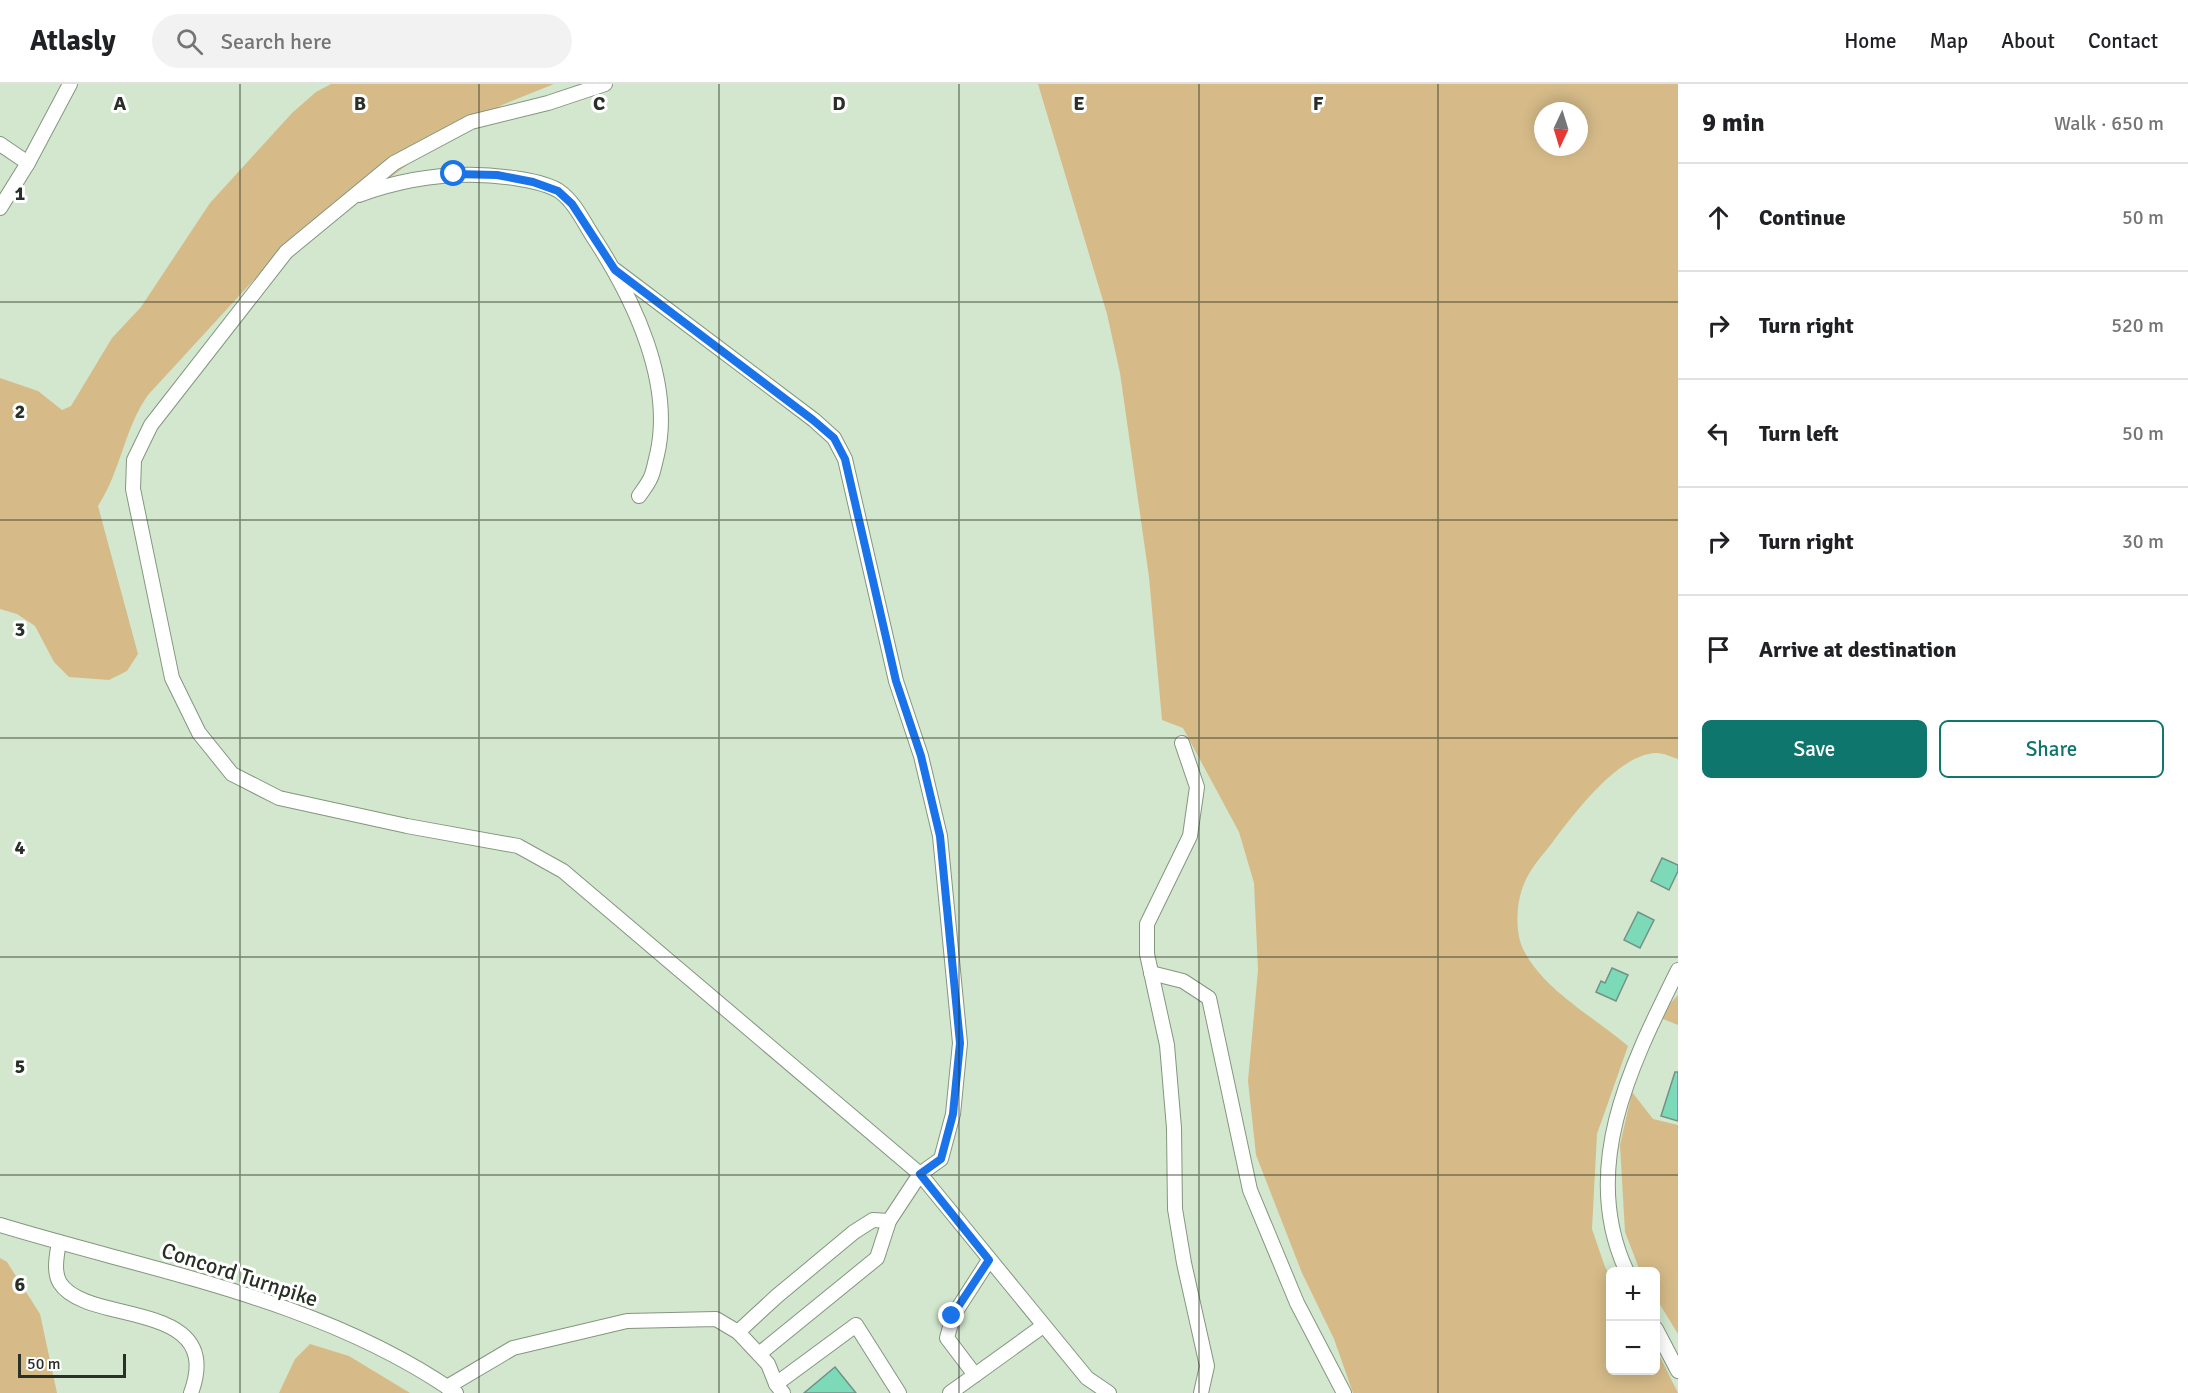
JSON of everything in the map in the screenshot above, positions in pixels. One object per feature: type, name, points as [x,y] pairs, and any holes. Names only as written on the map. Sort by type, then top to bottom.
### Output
[{"type":"street","points":[[0,208],[28,163],[70,84]]},
{"type":"street","points":[[605,84],[548,103],[471,122],[394,163],[286,252],[151,425],[134,460],[133,489],[172,678],[199,734],[232,774],[279,798],[407,826],[518,846],[563,871],[920,1174],[1087,1378],[1109,1393]]},
{"type":"street","points":[[0,144],[28,163]]},
{"type":"street","points":[[347,200],[384,186],[454,174],[497,175],[533,182],[558,191],[572,204],[615,270],[634,310],[653,362],[660,401],[661,438],[652,476],[639,496]]},
{"type":"street","points":[[615,270],[834,438],[845,459],[896,681],[921,756],[938,824],[943,858],[960,1043],[953,1114],[941,1159],[920,1174],[889,1221],[877,1258],[759,1354]]},
{"type":"street","points":[[1182,743],[1197,787],[1190,836],[1147,924],[1147,954],[1168,1056],[1174,1128],[1175,1209],[1184,1263],[1207,1366],[1201,1393]]},
{"type":"street","points":[[1625,1267],[1613,1230],[1608,1203],[1608,1164],[1616,1114],[1628,1077],[1678,970]]},
{"type":"street","points":[[1151,973],[1183,981],[1209,998],[1250,1190],[1297,1303],[1344,1393]]},
{"type":"street","points":[[738,1332],[777,1296],[854,1232],[873,1220],[889,1221]]},
{"type":"street","name":"Concord Turnpike","points":[[0,1225],[188,1276],[302,1314],[391,1355],[452,1390]]},
{"type":"street","points":[[59,1242],[58,1281],[66,1290],[76,1297],[155,1321],[183,1335],[194,1352],[195,1373],[191,1393]]},
{"type":"street","points":[[975,1375],[947,1338],[952,1316],[989,1260]]},
{"type":"street","points":[[452,1390],[513,1348],[627,1321],[716,1319],[738,1332],[759,1354],[768,1364],[779,1388],[856,1325],[899,1393]]},
{"type":"street","points":[[950,1393],[1043,1326]]},
{"type":"street","points":[[1660,1337],[1678,1371]]},
{"type":"shaded area","points":[[331,84],[554,84],[502,105],[429,149],[261,272],[148,395],[133,422],[112,479],[98,506],[138,654],[127,671],[109,680],[69,677],[54,662],[35,626],[17,614],[0,609],[0,378],[38,391],[62,410],[71,406],[112,338],[141,307],[210,203],[292,113],[316,92]]},
{"type":"shaded area","points":[[1038,84],[1678,84],[1678,759],[1659,753],[1641,756],[1612,775],[1584,802],[1531,870],[1520,896],[1517,920],[1524,951],[1544,979],[1571,1003],[1628,1046],[1597,1134],[1592,1229],[1606,1269],[1606,1375],[1660,1375],[1660,1357],[1678,1393],[1353,1393],[1334,1339],[1302,1273],[1256,1155],[1248,1081],[1258,970],[1254,883],[1239,832],[1183,728],[1162,720],[1149,577],[1120,373],[1107,314]]},
{"type":"shaded area","points":[[1678,995],[1678,1025],[1663,1019],[1665,1009]]},
{"type":"shaded area","points":[[1632,1092],[1653,1119],[1678,1125],[1678,1334],[1660,1305],[1660,1267],[1638,1267],[1625,1232],[1620,1145]]},
{"type":"shaded area","points":[[0,1258],[7,1262],[40,1314],[57,1393],[0,1393]]},
{"type":"shaded area","points":[[310,1344],[349,1356],[410,1393],[279,1393],[295,1359]]},
{"type":"building","points":[[1662,858],[1678,865],[1678,871],[1669,890],[1651,881]]},
{"type":"building","points":[[1638,912],[1654,920],[1640,948],[1624,940]]},
{"type":"building","points":[[1612,968],[1628,975],[1616,1001],[1596,992],[1601,981],[1605,983]]},
{"type":"building","points":[[1675,1072],[1678,1072],[1678,1121],[1661,1116]]},
{"type":"building","points":[[835,1367],[856,1393],[804,1393]]},
{"type":"route","points":[[454,174],[497,175],[533,182],[558,191],[572,204],[615,270],[813,420],[834,438],[845,459],[896,681],[921,756],[940,836],[960,1043],[953,1114],[941,1159],[920,1174],[989,1260],[952,1316]]}]
